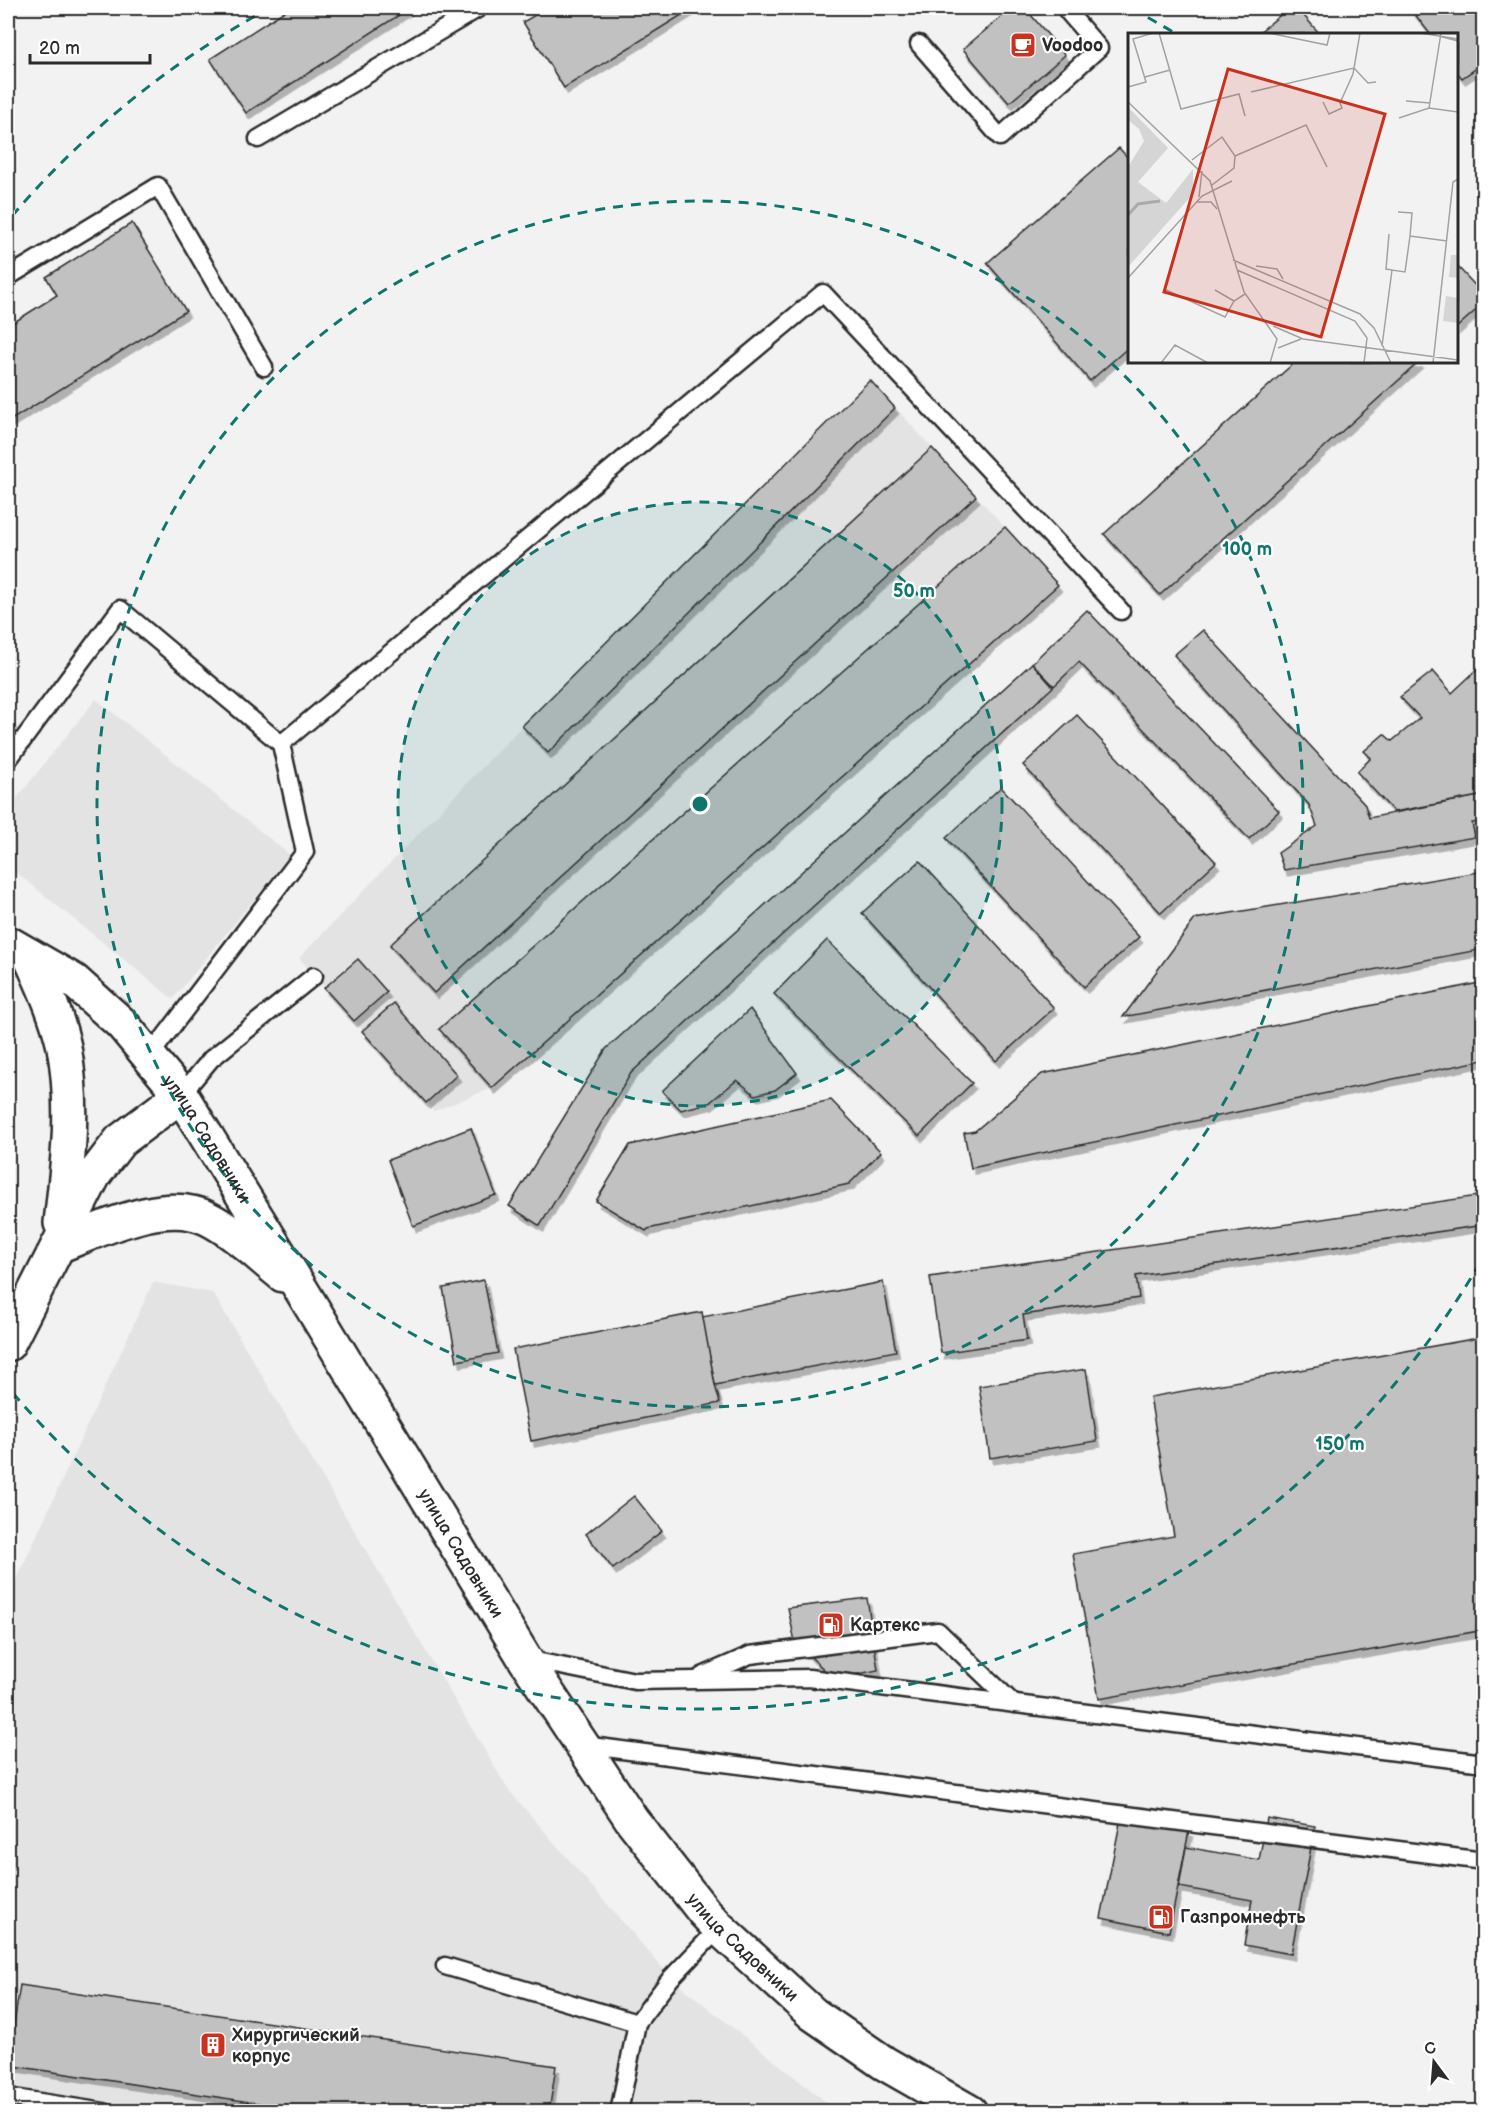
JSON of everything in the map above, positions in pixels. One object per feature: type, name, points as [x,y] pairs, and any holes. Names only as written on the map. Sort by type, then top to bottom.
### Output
[{"type":"street","name":"улица Садовники","points":[[19,949],[74,981],[122,1024],[181,1095],[525,1659],[632,1820],[704,1912],[813,2014],[884,2063],[970,2112]]},
{"type":"street","points":[[19,949],[53,1009],[63,1045],[71,1096],[69,1152],[58,1246]]},
{"type":"street","points":[[8,1344],[94,1175],[120,1141],[181,1095]]},
{"type":"street","points":[[58,1246],[114,1224],[153,1213],[181,1212],[208,1218],[232,1234],[302,1291]]},
{"type":"lane","points":[[258,139],[479,8]]},
{"type":"lane","points":[[919,44],[1000,137],[1099,48],[1068,12],[1068,8]]},
{"type":"lane","points":[[8,277],[158,186],[264,367]]},
{"type":"lane","points":[[280,744],[823,293],[1121,611]]},
{"type":"lane","points":[[8,760],[120,609],[280,744],[305,852],[149,1057]]},
{"type":"lane","points":[[181,1095],[211,1059],[314,976]]},
{"type":"lane","points":[[694,1680],[750,1655],[938,1631],[1014,1704]]},
{"type":"lane","points":[[525,1659],[635,1681],[809,1678],[1484,1763]]},
{"type":"lane","points":[[582,1745],[1484,1861]]},
{"type":"lane","points":[[619,2112],[638,2023],[671,1978],[719,1928]]},
{"type":"lane","points":[[445,1966],[638,2023]]},
{"type":"lane","points":[[8,2097],[104,2112]]},
{"type":"shaded area","points":[[870,380],[1058,585],[492,1088],[434,1111],[299,958],[522,726]]},
{"type":"shaded area","points":[[96,699],[290,855],[173,999],[8,866],[8,809]]},
{"type":"shaded area","points":[[153,1282],[213,1293],[507,1788],[671,1978],[837,2111],[8,2112],[8,1598]]},
{"type":"building","points":[[289,8],[410,8],[246,113],[210,59]]},
{"type":"building","points":[[547,8],[693,8],[564,88],[523,22]]},
{"type":"building","points":[[1012,8],[1025,8],[1065,55],[1009,103],[963,49]]},
{"type":"building","points":[[1289,8],[1297,8],[1319,33],[1258,33]]},
{"type":"building","points":[[1410,8],[1484,8],[1484,63],[1462,78],[1458,73],[1458,33],[1429,33]]},
{"type":"building","points":[[1119,148],[1128,158],[1128,348],[1090,381],[987,263]]},
{"type":"building","points":[[132,223],[186,311],[8,422],[8,326],[57,295],[46,277]]},
{"type":"building","points":[[1458,267],[1484,295],[1484,303],[1458,326]]},
{"type":"building","points":[[1294,363],[1418,363],[1160,595],[1104,534]]},
{"type":"building","points":[[870,380],[895,408],[548,753],[522,726]]},
{"type":"building","points":[[932,448],[976,496],[434,993],[390,945]]},
{"type":"building","points":[[1005,527],[1058,585],[492,1088],[439,1029]]},
{"type":"building","points":[[1087,610],[1279,811],[1249,839],[1079,662],[1054,686],[1032,663]]},
{"type":"building","points":[[1203,630],[1365,805],[1369,818],[1484,795],[1484,821],[1472,823],[1475,837],[1284,870],[1278,853],[1317,826],[1309,805],[1174,655]]},
{"type":"building","points":[[1032,663],[1053,687],[631,1073],[540,1226],[509,1206],[606,1049]]},
{"type":"building","points":[[1484,663],[1484,795],[1394,812],[1357,772],[1371,758],[1364,751],[1384,734],[1392,741],[1420,718],[1400,697],[1433,671],[1452,693]]},
{"type":"building","points":[[1077,715],[1216,862],[1161,913],[1023,765]]},
{"type":"building","points":[[1001,787],[1139,937],[1084,987],[946,838]]},
{"type":"building","points":[[920,861],[1054,1008],[996,1061],[862,913]]},
{"type":"building","points":[[1478,872],[1484,903],[1484,949],[1123,1017],[1195,919]]},
{"type":"building","points":[[827,940],[972,1083],[919,1136],[774,994]]},
{"type":"building","points":[[358,959],[387,992],[354,1021],[324,988]]},
{"type":"building","points":[[1484,982],[1484,1023],[1478,1024],[1484,1060],[971,1168],[964,1133],[975,1131],[1042,1074]]},
{"type":"building","points":[[394,1003],[457,1075],[426,1103],[362,1031]]},
{"type":"building","points":[[750,1009],[797,1073],[775,1090],[755,1095],[737,1080],[709,1103],[681,1110],[662,1091]]},
{"type":"building","points":[[831,1100],[881,1152],[849,1184],[646,1231],[596,1201],[630,1145]]},
{"type":"building","points":[[471,1128],[496,1195],[413,1226],[388,1160]]},
{"type":"building","points":[[1484,1195],[1484,1225],[1136,1276],[1139,1298],[1023,1315],[1027,1340],[941,1353],[930,1277]]},
{"type":"building","points":[[484,1280],[498,1353],[457,1361],[443,1288]]},
{"type":"building","points":[[883,1282],[896,1351],[715,1385],[702,1317]]},
{"type":"building","points":[[702,1312],[720,1403],[531,1441],[513,1349]]},
{"type":"building","points":[[1484,1337],[1484,1630],[1099,1699],[1073,1554],[1174,1536],[1150,1397]]},
{"type":"building","points":[[1086,1369],[1097,1441],[990,1458],[979,1386]]},
{"type":"building","points":[[634,1496],[662,1531],[613,1569],[586,1534]]},
{"type":"building","name":"Картекс","points":[[867,1598],[878,1670],[834,1679],[795,1642],[788,1608]]},
{"type":"building","points":[[1121,1818],[1189,1831],[1169,1932],[1101,1918]]},
{"type":"building","points":[[1267,1818],[1315,1826],[1291,1954],[1244,1945],[1252,1900],[1179,1887],[1186,1847],[1259,1860]]},
{"type":"building","name":"Хирургический корпус","points":[[20,1985],[556,2066],[549,2112],[315,2112],[8,2065]]},
{"type":"place","name":"Voodoo","points":[[1023,45]]},
{"type":"place","name":"Картекс","points":[[831,1625]]},
{"type":"place","name":"Газпромнефть","points":[[1161,1917]]},
{"type":"place","name":"Хирургический корпус","points":[[213,2045]]}]
